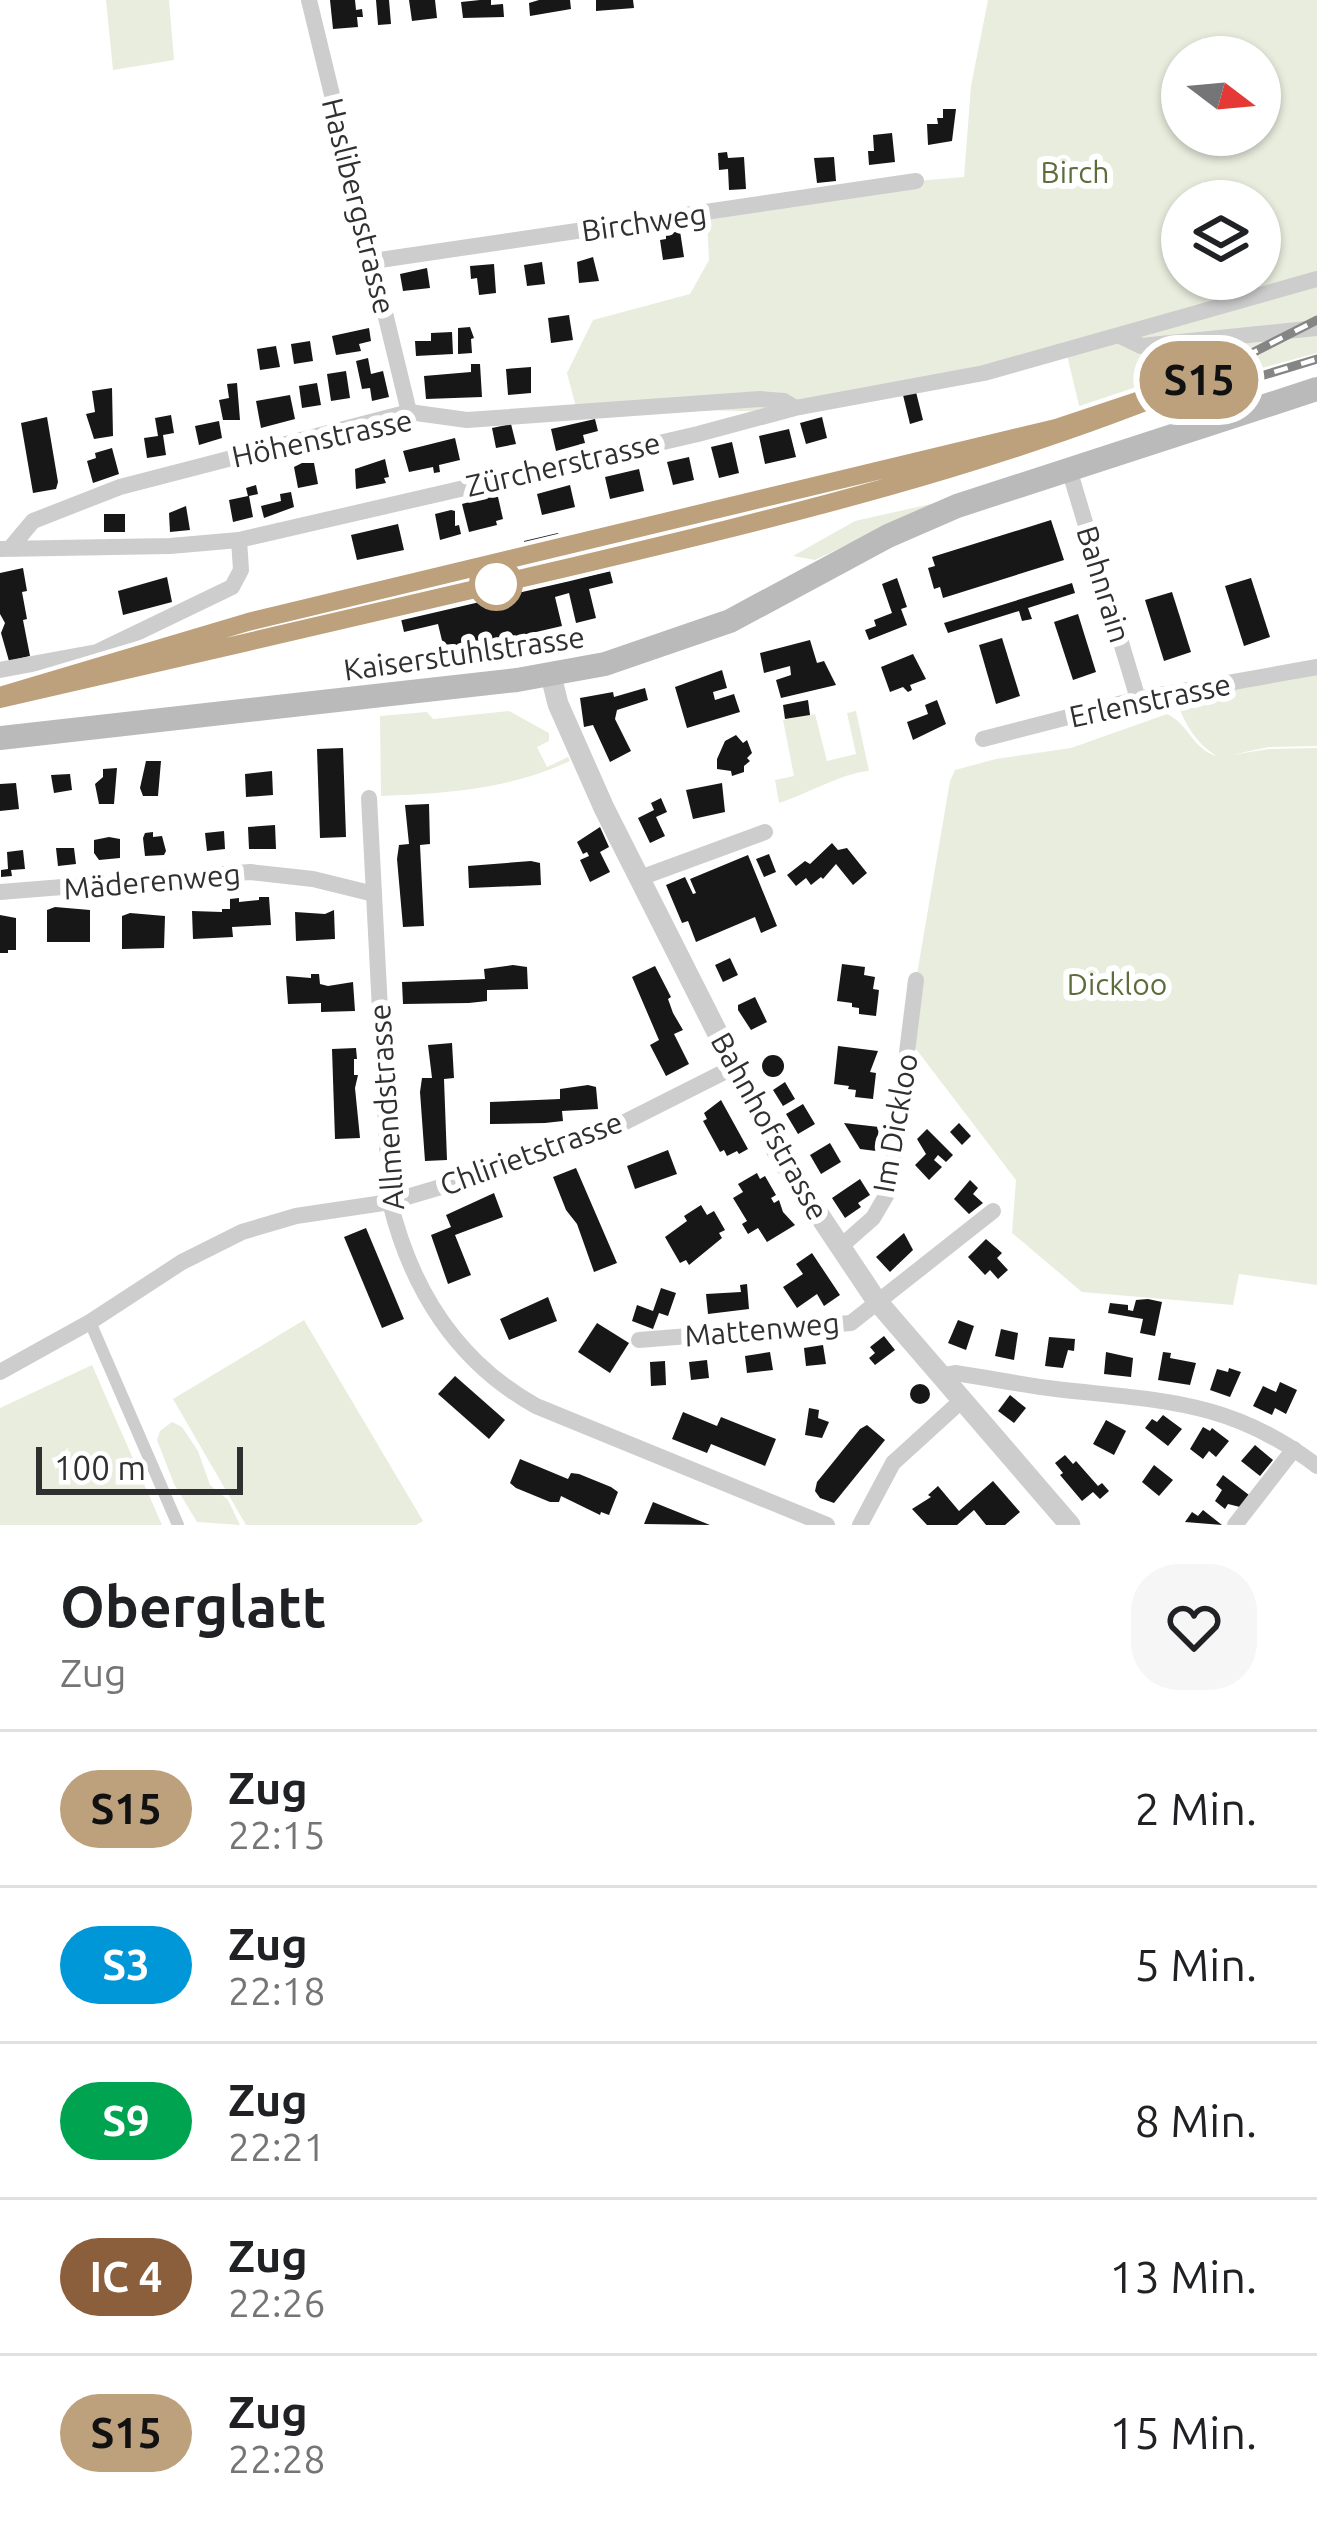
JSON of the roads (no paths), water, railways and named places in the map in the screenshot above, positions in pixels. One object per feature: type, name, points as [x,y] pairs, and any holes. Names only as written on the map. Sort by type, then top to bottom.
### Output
[{"type":"main road","name":"Kaiserstuhlstrasse","points":[[0,738],[551,676],[605,664],[711,630],[920,520],[1317,389]]},
{"type":"street","name":"Haslibergstrasse","points":[[309,0],[410,412]]},
{"type":"street","name":"Birchweg","points":[[373,261],[916,182]]},
{"type":"street","name":"Zürcherstrasse","points":[[6,548],[170,546],[239,540],[698,434],[795,407],[984,373],[1317,279]]},
{"type":"street","name":"Zürcherstrasse","points":[[1120,336],[1141,346],[1317,328]]},
{"type":"street","name":"Höhenstrasse","points":[[6,548],[33,521],[120,488],[410,412],[467,420],[760,399],[795,407]]},
{"type":"street","name":"Bahnrain","points":[[1069,469],[1138,699]]},
{"type":"street","points":[[0,670],[97,652],[232,586],[241,570],[239,540]]},
{"type":"street","name":"Erlenstrasse","points":[[983,739],[1138,699],[1317,667]]},
{"type":"street","name":"Bahnhofstrasse","points":[[551,676],[566,723],[779,1155],[876,1300],[1070,1525]]},
{"type":"street","name":"Allmendstrasse","points":[[368,798],[390,1202],[399,1241],[417,1284],[441,1323],[497,1382],[536,1406],[827,1525]]},
{"type":"street","points":[[640,878],[765,832]]},
{"type":"street","name":"Mäderenweg","points":[[0,892],[250,872],[313,879],[374,894]]},
{"type":"street","name":"Im Dickloo","points":[[839,1248],[873,1218],[890,1189],[916,980]]},
{"type":"street","name":"Chlirietstrasse","points":[[0,1372],[90,1322],[182,1262],[242,1232],[296,1216],[390,1202],[564,1147],[734,1067]]},
{"type":"street","name":"Mattenweg","points":[[639,1340],[851,1324],[993,1211]]},
{"type":"street","points":[[90,1322],[178,1525]]},
{"type":"street","points":[[939,1376],[955,1373],[1189,1404],[1237,1418],[1317,1466]]},
{"type":"street","points":[[860,1525],[893,1463],[961,1401]]},
{"type":"street","points":[[1235,1525],[1294,1449]]},
{"type":"railway","points":[[1195,382],[1317,320]]},
{"type":"railway","points":[[0,699],[788,513],[1317,359]]},
{"type":"railway","points":[[183,639],[912,462]]},
{"type":"train","name":"S15","points":[[0,696],[248,622],[1056,428],[1200,380],[1045,441],[842,499],[0,699]]},
{"type":"park label","name":"Birch","points":[[1075,172]]},
{"type":"park label","name":"Dickloo","points":[[1117,984]]}]
